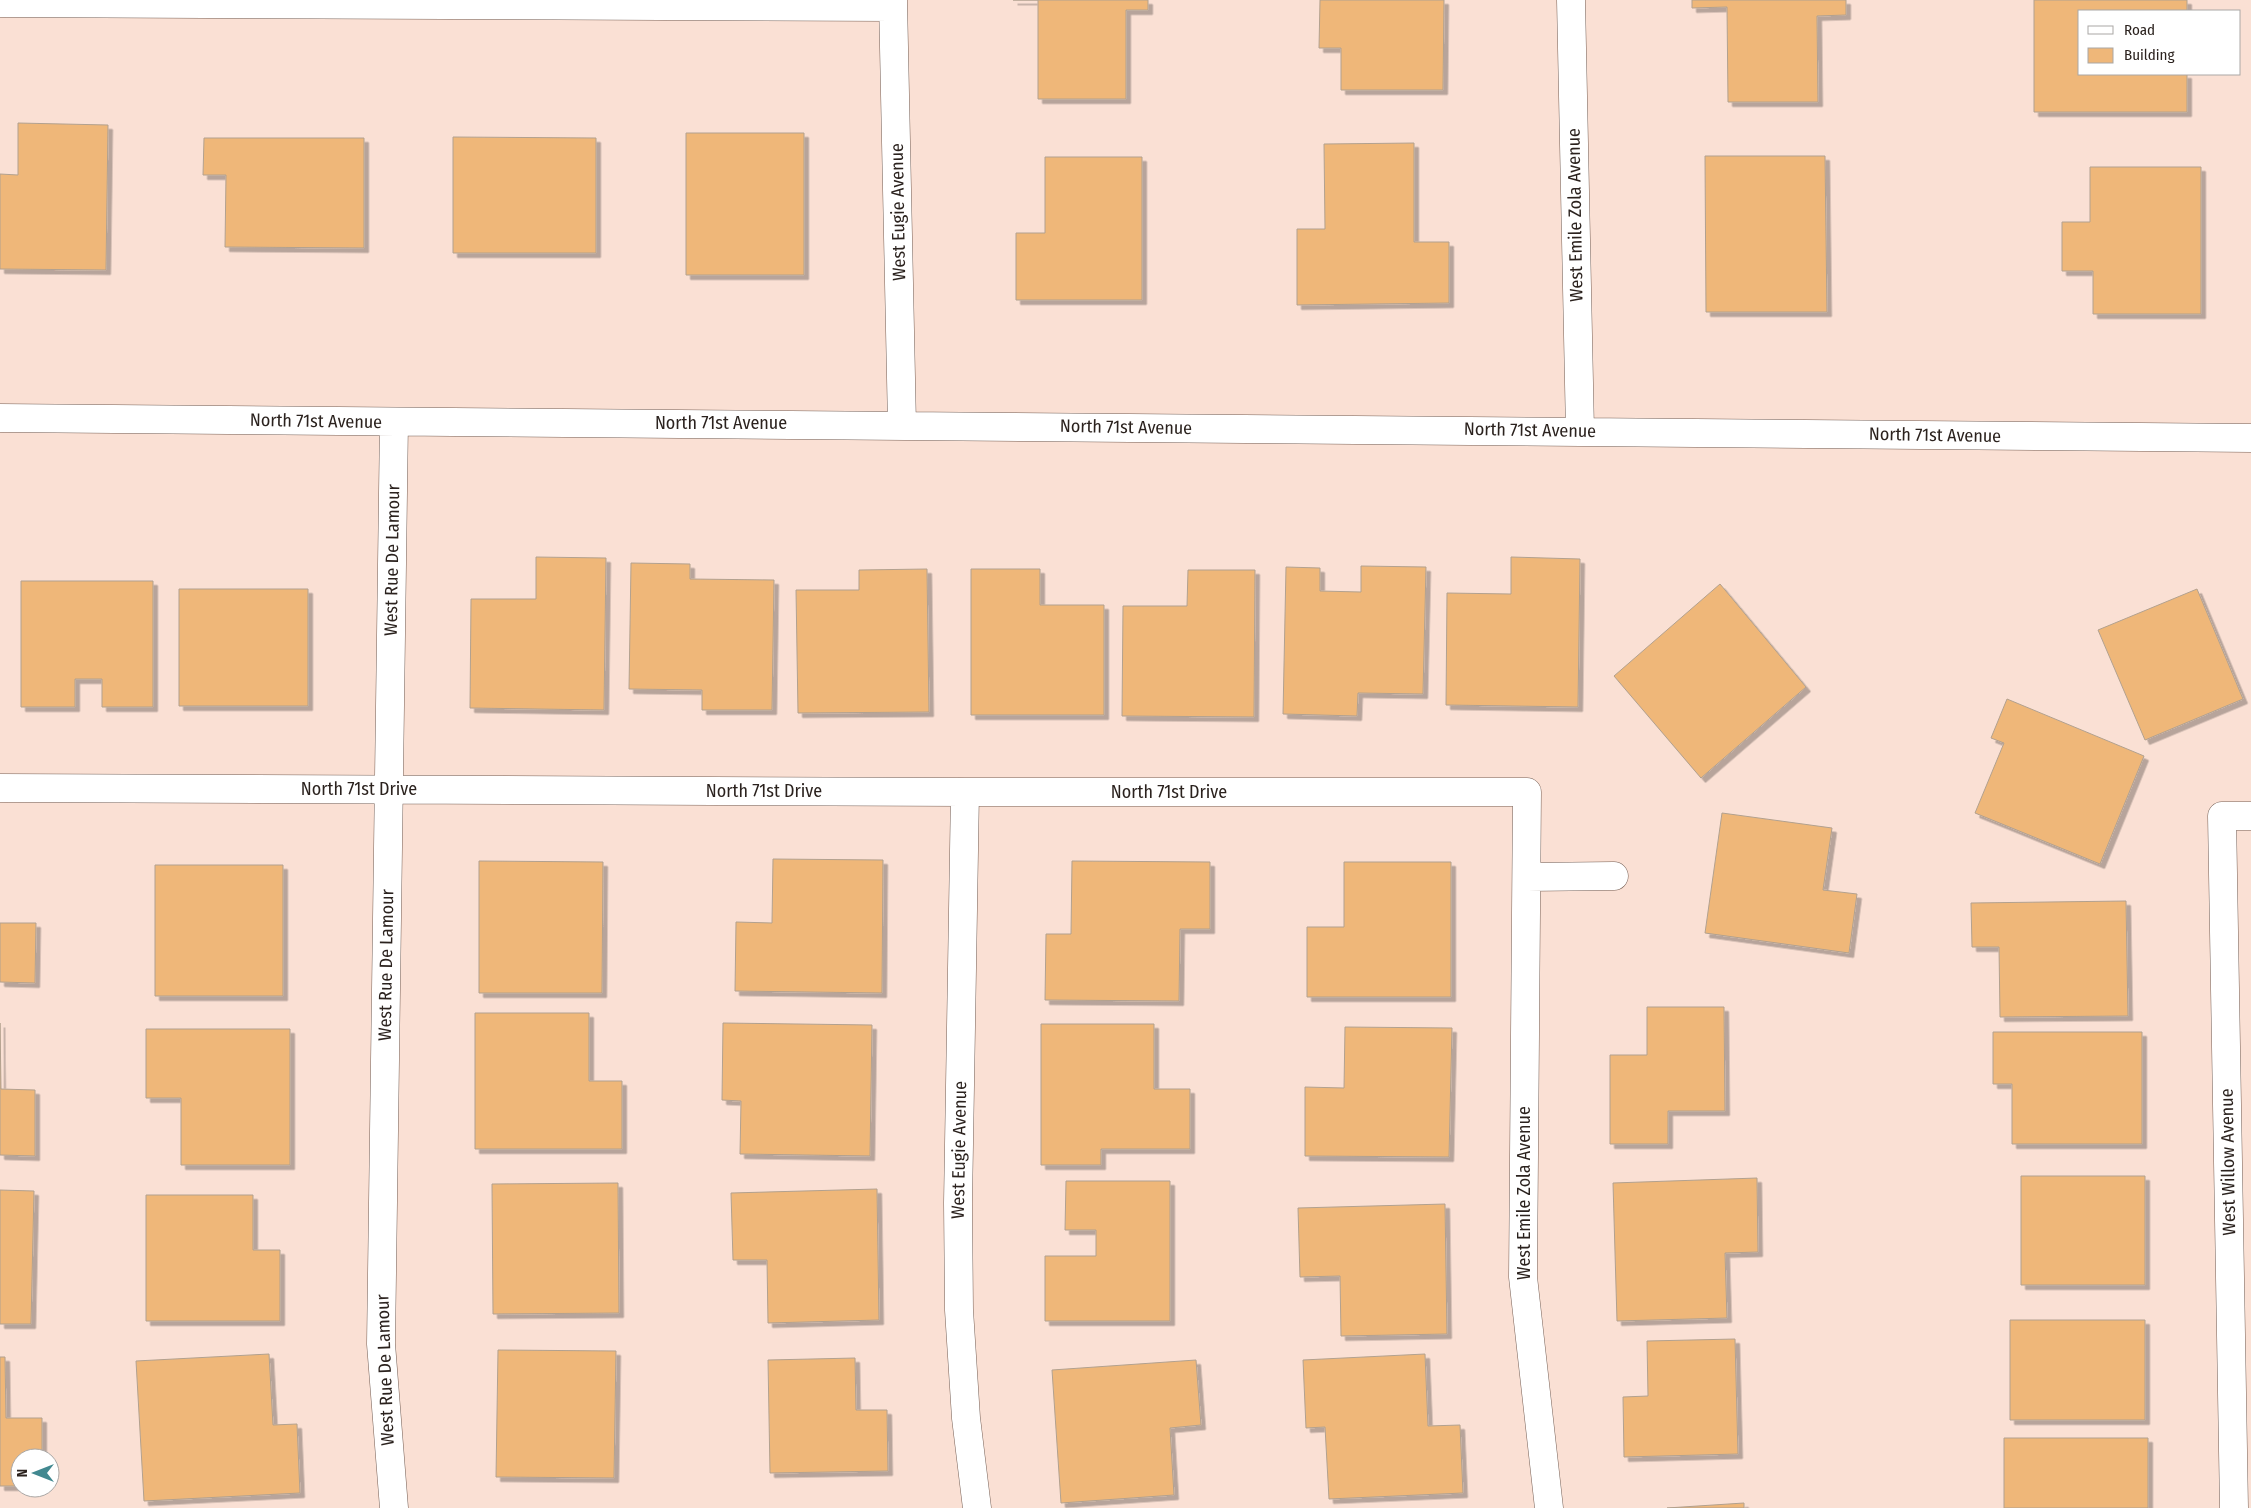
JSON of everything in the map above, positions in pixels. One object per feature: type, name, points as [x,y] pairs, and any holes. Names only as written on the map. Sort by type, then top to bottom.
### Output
[{"type":"street","name":"West Emile Zola Avenue","points":[[1571,0],[1580,431]]},
{"type":"street","points":[[0,3],[893,4]]},
{"type":"street","name":"West Eugie Avenue","points":[[893,4],[902,424]]},
{"type":"street","name":"North 71st Avenue","points":[[0,418],[902,424],[2251,438]]},
{"type":"street","name":"West Rue De Lamour","points":[[394,422],[381,1344],[394,1508]]},
{"type":"street","name":"North 71st Drive","points":[[0,788],[1528,792]]},
{"type":"street","name":"West Eugie Avenue","points":[[965,792],[958,1203],[959,1310],[966,1418],[977,1508]]},
{"type":"street","name":"West Emile Zola Avenue","points":[[1528,792],[1522,1277],[1549,1508]]},
{"type":"street","name":"West Willow Avenue","points":[[2234,1508],[2222,816],[2251,816]]},
{"type":"street","points":[[1527,877],[1614,876]]},
{"type":"building","points":[[1038,0],[1148,0],[1148,10],[1126,10],[1126,99],[1038,99]]},
{"type":"building","points":[[1320,0],[1444,0],[1443,90],[1341,90],[1341,48],[1319,48]]},
{"type":"building","points":[[1692,0],[1846,0],[1846,15],[1817,16],[1818,102],[1728,102],[1727,7],[1692,8]]},
{"type":"building","points":[[2034,0],[2187,0],[2187,10],[2078,10],[2078,75],[2187,75],[2187,112],[2034,112]]},
{"type":"building","points":[[18,123],[108,125],[106,270],[0,269],[0,174],[18,175]]},
{"type":"building","points":[[686,133],[804,133],[804,275],[686,275]]},
{"type":"building","points":[[453,137],[596,138],[596,253],[453,253]]},
{"type":"building","points":[[204,138],[364,138],[364,248],[225,247],[226,175],[203,175]]},
{"type":"building","points":[[1414,143],[1414,242],[1449,242],[1449,303],[1297,305],[1297,229],[1325,229],[1324,144]]},
{"type":"building","points":[[1705,156],[1825,156],[1827,312],[1706,312]]},
{"type":"building","points":[[1045,157],[1142,157],[1142,300],[1016,300],[1016,233],[1045,233]]},
{"type":"building","points":[[2090,167],[2201,167],[2201,314],[2093,314],[2093,271],[2062,271],[2062,222],[2090,222]]},
{"type":"building","points":[[536,557],[606,558],[604,710],[470,708],[471,599],[536,599]]},
{"type":"building","points":[[1511,557],[1580,559],[1578,707],[1446,705],[1447,593],[1511,594]]},
{"type":"building","points":[[631,563],[690,564],[690,579],[774,580],[772,710],[702,710],[702,690],[629,689]]},
{"type":"building","points":[[1361,566],[1426,567],[1423,694],[1358,693],[1357,716],[1283,714],[1286,567],[1320,568],[1320,591],[1361,592]]},
{"type":"building","points":[[927,569],[929,712],[798,713],[796,590],[859,590],[859,570]]},
{"type":"building","points":[[971,569],[1040,569],[1040,605],[1104,605],[1104,715],[971,715]]},
{"type":"building","points":[[1188,570],[1255,570],[1254,717],[1122,716],[1123,606],[1187,606]]},
{"type":"building","points":[[21,581],[153,581],[153,707],[102,707],[102,679],[75,679],[75,707],[21,707]]},
{"type":"building","points":[[1720,584],[1806,687],[1701,778],[1614,676]]},
{"type":"building","points":[[179,589],[308,589],[308,706],[179,706]]},
{"type":"building","points":[[2197,589],[2243,699],[2145,740],[2098,630]]},
{"type":"building","points":[[2007,699],[2144,756],[2100,864],[1975,813],[2004,743],[1991,738]]},
{"type":"building","points":[[1722,813],[1832,828],[1823,890],[1857,894],[1849,953],[1705,933]]},
{"type":"building","points":[[773,859],[883,860],[882,993],[735,991],[736,922],[772,923]]},
{"type":"building","points":[[479,861],[603,862],[602,993],[479,993]]},
{"type":"building","points":[[1072,861],[1210,862],[1210,929],[1180,929],[1179,1001],[1045,1000],[1046,934],[1071,934]]},
{"type":"building","points":[[1344,862],[1451,862],[1451,997],[1307,997],[1307,927],[1344,927]]},
{"type":"building","points":[[155,865],[283,865],[283,996],[155,996]]},
{"type":"building","points":[[2126,901],[2128,1016],[2000,1017],[1999,947],[1972,947],[1971,903]]},
{"type":"building","points":[[0,923],[36,923],[35,983],[0,982]]},
{"type":"building","points":[[1647,1007],[1724,1007],[1725,1111],[1668,1111],[1668,1144],[1610,1144],[1610,1055],[1647,1055]]},
{"type":"building","points":[[475,1013],[589,1013],[589,1081],[622,1081],[622,1149],[475,1149]]},
{"type":"building","points":[[0,1023],[1,1089],[35,1090],[35,1156],[0,1155]]},
{"type":"building","points":[[723,1023],[872,1025],[870,1156],[740,1154],[741,1101],[722,1100]]},
{"type":"building","points":[[1041,1024],[1154,1024],[1154,1089],[1190,1089],[1190,1149],[1101,1149],[1101,1165],[1041,1165]]},
{"type":"building","points":[[1345,1027],[1452,1028],[1449,1157],[1305,1156],[1305,1087],[1344,1088]]},
{"type":"building","points":[[146,1029],[290,1029],[290,1165],[181,1165],[181,1098],[146,1098]]},
{"type":"building","points":[[1993,1032],[2142,1032],[2142,1144],[2012,1144],[2012,1084],[1993,1084]]},
{"type":"building","points":[[2021,1176],[2145,1176],[2145,1285],[2021,1285]]},
{"type":"building","points":[[1757,1178],[1758,1252],[1725,1253],[1727,1318],[1617,1321],[1613,1183]]},
{"type":"building","points":[[1066,1181],[1170,1181],[1170,1321],[1045,1321],[1045,1256],[1096,1256],[1096,1230],[1065,1230]]},
{"type":"building","points":[[618,1183],[619,1313],[493,1314],[492,1184]]},
{"type":"building","points":[[877,1189],[879,1320],[768,1323],[767,1260],[733,1260],[731,1193]]},
{"type":"building","points":[[0,1190],[34,1191],[31,1324],[0,1324]]},
{"type":"building","points":[[146,1195],[253,1195],[253,1250],[280,1250],[280,1321],[146,1321]]},
{"type":"building","points":[[1445,1204],[1447,1334],[1341,1336],[1340,1276],[1300,1277],[1298,1208]]},
{"type":"building","points":[[2010,1320],[2145,1320],[2145,1420],[2010,1420]]},
{"type":"building","points":[[1735,1339],[1738,1454],[1624,1457],[1623,1397],[1648,1396],[1647,1341]]},
{"type":"building","points":[[498,1350],[616,1351],[614,1478],[496,1477]]},
{"type":"building","points":[[269,1354],[273,1425],[297,1424],[300,1493],[144,1501],[136,1361]]},
{"type":"building","points":[[1425,1354],[1428,1426],[1460,1425],[1463,1493],[1329,1499],[1325,1427],[1306,1428],[1303,1360]]},
{"type":"building","points":[[0,1357],[5,1357],[6,1418],[42,1418],[42,1448],[10,1448],[10,1486],[0,1486]]},
{"type":"building","points":[[855,1358],[856,1410],[887,1410],[888,1471],[770,1473],[768,1360]]},
{"type":"building","points":[[1196,1360],[1201,1425],[1170,1428],[1174,1495],[1061,1503],[1052,1370]]},
{"type":"building","points":[[2004,1438],[2148,1438],[2148,1508],[2004,1508]]},
{"type":"building","points":[[1744,1503],[1744,1508],[1667,1508]]}]
